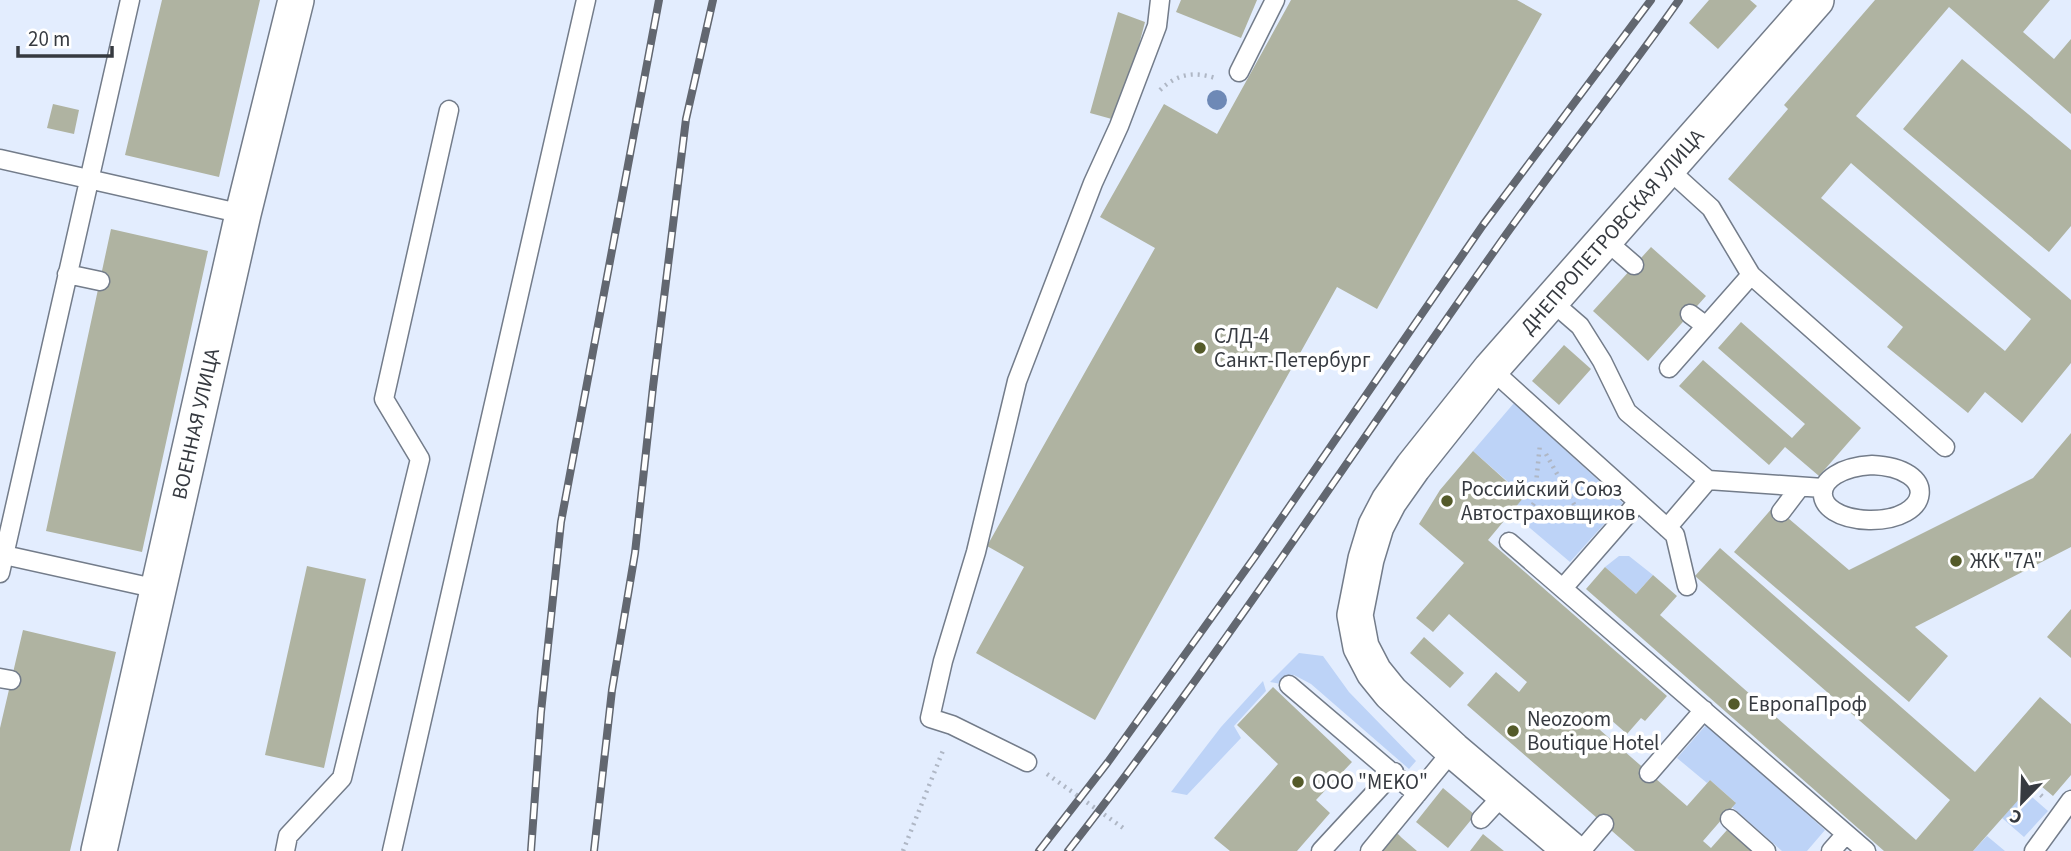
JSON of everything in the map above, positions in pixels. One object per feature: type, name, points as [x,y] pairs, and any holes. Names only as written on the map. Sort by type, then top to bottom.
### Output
[{"type":"street","name":"ВОЕННАЯ УЛИЦА","points":[[99,851],[243,214],[296,0]]},
{"type":"street","name":"ДНЕПРОПЕТРОВСКАЯ УЛИЦА","points":[[1572,851],[1453,750],[1391,692],[1374,672],[1361,647],[1355,615],[1366,559],[1376,526],[1389,501],[1491,369],[1816,0]]},
{"type":"lane","points":[[0,573],[2,554],[130,0]]},
{"type":"lane","points":[[392,851],[586,0]]},
{"type":"lane","points":[[1027,762],[952,725],[930,718],[943,661],[976,552],[1017,381],[1157,26],[1160,0]]},
{"type":"lane","points":[[1239,72],[1275,0]]},
{"type":"lane","points":[[285,851],[288,836],[342,778],[420,459],[384,399],[449,110]]},
{"type":"lane","points":[[0,159],[243,214]]},
{"type":"lane","points":[[1667,169],[1711,208],[1751,275],[1945,447]]},
{"type":"lane","points":[[1604,239],[1634,265]]},
{"type":"lane","points":[[67,274],[100,281]]},
{"type":"lane","points":[[1669,368],[1751,275]]},
{"type":"lane","points":[[1550,300],[1580,326],[1602,361],[1627,412],[1708,480],[1823,488]]},
{"type":"lane","points":[[1690,314],[1706,326]]},
{"type":"lane","points":[[1491,369],[1675,535],[1687,586]]},
{"type":"lane","points":[[1872,465],[1906,472],[1919,483],[1921,492],[1919,500],[1907,511],[1894,517],[1871,520],[1849,517],[1832,509],[1823,497],[1823,488],[1832,476],[1842,470],[1872,465]]},
{"type":"lane","points":[[1667,528],[1708,480]]},
{"type":"lane","points":[[1781,512],[1800,487]]},
{"type":"lane","points":[[1563,588],[1638,502]]},
{"type":"lane","points":[[1509,542],[1866,851]]},
{"type":"lane","points":[[2,554],[158,589]]},
{"type":"lane","points":[[1289,685],[1417,794]]},
{"type":"lane","points":[[1649,773],[1704,710]]},
{"type":"lane","points":[[1370,851],[1453,750]]},
{"type":"lane","points":[[1321,851],[1394,772]]},
{"type":"lane","points":[[1481,819],[1504,793]]},
{"type":"lane","points":[[2034,851],[2071,800]]},
{"type":"lane","points":[[1730,820],[1766,851]]},
{"type":"lane","points":[[1581,851],[1604,824]]},
{"type":"lane","points":[[1830,851],[1846,834]]},
{"type":"path","points":[[1509,542],[1534,503],[1542,415]]},
{"type":"path","points":[[1540,443],[1598,548]]},
{"type":"path","points":[[903,851],[952,725]]},
{"type":"path","points":[[1027,762],[1126,830]]},
{"type":"shaded area","points":[[1514,403],[1623,503],[1570,562],[1511,512],[1524,496],[1473,451]]},
{"type":"shaded area","points":[[1619,556],[1629,556],[1653,575],[1636,594],[1605,567]]},
{"type":"shaded area","points":[[1299,653],[1323,656],[1349,692],[1416,761],[1409,769],[1311,684],[1294,675],[1281,684],[1270,682]]},
{"type":"shaded area","points":[[1263,681],[1266,691],[1234,726],[1241,738],[1187,795],[1171,792],[1221,727]]},
{"type":"shaded area","points":[[1706,725],[1825,830],[1807,851],[1782,851],[1732,807],[1735,802],[1710,780],[1707,783],[1677,758]]},
{"type":"shaded area","points":[[2025,791],[2048,811],[2024,837],[2002,818]]},
{"type":"shaded area","points":[[1987,836],[2005,851],[1973,851]]},
{"type":"building","points":[[162,0],[260,0],[219,177],[125,155]]},
{"type":"building","points":[[1181,0],[1257,0],[1241,38],[1176,12]]},
{"type":"building","name":"СЛД-4 Санкт-Петербург","points":[[1291,0],[1517,0],[1542,14],[1377,309],[1337,287],[1095,720],[976,653],[1024,567],[987,546],[1155,248],[1100,217],[1164,104],[1217,134]]},
{"type":"building","points":[[1709,0],[1750,0],[1757,6],[1718,49],[1689,23]]},
{"type":"building","points":[[1875,0],[2050,0],[2023,32],[2054,59],[2071,39],[2071,114],[1949,7],[1856,116],[2071,300],[2071,363],[2022,423],[1985,392],[1968,413],[1887,347],[1903,327],[1728,179],[1788,109],[1784,105]],"holes":[[[1851,163],[2031,319],[2005,351],[1821,198]]]},
{"type":"building","points":[[1118,12],[1145,22],[1119,121],[1090,113]]},
{"type":"building","points":[[1962,59],[2071,150],[2071,226],[2049,252],[1903,129]]},
{"type":"building","points":[[53,104],[79,110],[74,134],[47,128]]},
{"type":"building","points":[[111,229],[208,251],[142,552],[46,531]]},
{"type":"building","points":[[1651,247],[1706,296],[1648,361],[1593,311]]},
{"type":"building","points":[[1741,322],[1861,428],[1819,476],[1785,447],[1769,465],[1679,386],[1703,360],[1792,438],[1805,424],[1718,348]]},
{"type":"building","points":[[1564,345],[1591,369],[1559,405],[1532,381]]},
{"type":"building","name":"ЖК \"7А\"","points":[[2071,433],[2071,547],[1915,627],[1948,656],[1909,702],[1734,552],[1774,506],[1849,570],[2033,478]]},
{"type":"building","points":[[1473,451],[1524,497],[1488,540],[1667,696],[1645,721],[1641,718],[1627,734],[1602,712],[1592,723],[1687,806],[1710,780],[1736,803],[1703,841],[1711,848],[1727,830],[1752,851],[1635,851],[1467,705],[1496,672],[1519,692],[1527,682],[1449,614],[1433,632],[1416,618],[1464,563],[1419,524],[1440,490]]},
{"type":"building","points":[[1720,548],[1975,772],[2040,697],[2071,724],[2071,775],[2053,796],[2035,781],[1973,851],[1884,851],[1586,589],[1605,567],[1636,594],[1653,575],[1677,596],[1660,615],[1916,840],[1950,800],[1695,576]]},
{"type":"building","points":[[307,566],[366,579],[324,768],[265,755]]},
{"type":"building","points":[[2071,609],[2071,658],[2047,637]]},
{"type":"building","points":[[23,630],[116,652],[70,851],[0,851],[0,728]]},
{"type":"building","points":[[1424,637],[1464,673],[1450,688],[1410,653]]},
{"type":"building","name":"OOO \"MEKO\"","points":[[1273,687],[1352,762],[1316,800],[1330,813],[1297,851],[1230,851],[1214,838],[1278,764],[1237,725]]},
{"type":"building","points":[[1443,788],[1475,815],[1448,848],[1416,822]]},
{"type":"building","points":[[1397,833],[1402,838],[1417,851],[1381,851]]},
{"type":"building","points":[[1483,834],[1504,851],[1470,851]]},
{"type":"railway","points":[[531,851],[541,712],[561,522],[659,0]]},
{"type":"railway","points":[[594,851],[612,690],[635,553],[686,119],[713,0]]},
{"type":"railway","points":[[1039,851],[1108,762],[1254,558],[1483,225],[1651,0]]},
{"type":"railway","points":[[1068,851],[1180,702],[1500,243],[1679,0]]},
{"type":"place","name":"СЛД-4 Санкт-Петербург","points":[[1200,348]]},
{"type":"place","name":"Российский Союз Автостраховщиков","points":[[1447,501]]},
{"type":"place","name":"ЖК \"7А\"","points":[[1956,561]]},
{"type":"place","name":"ЕвропаПроф","points":[[1734,704]]},
{"type":"place","name":"Neozoom Boutique Hotel","points":[[1513,731]]},
{"type":"place","name":"OOO \"MEKO\"","points":[[1298,782]]}]
